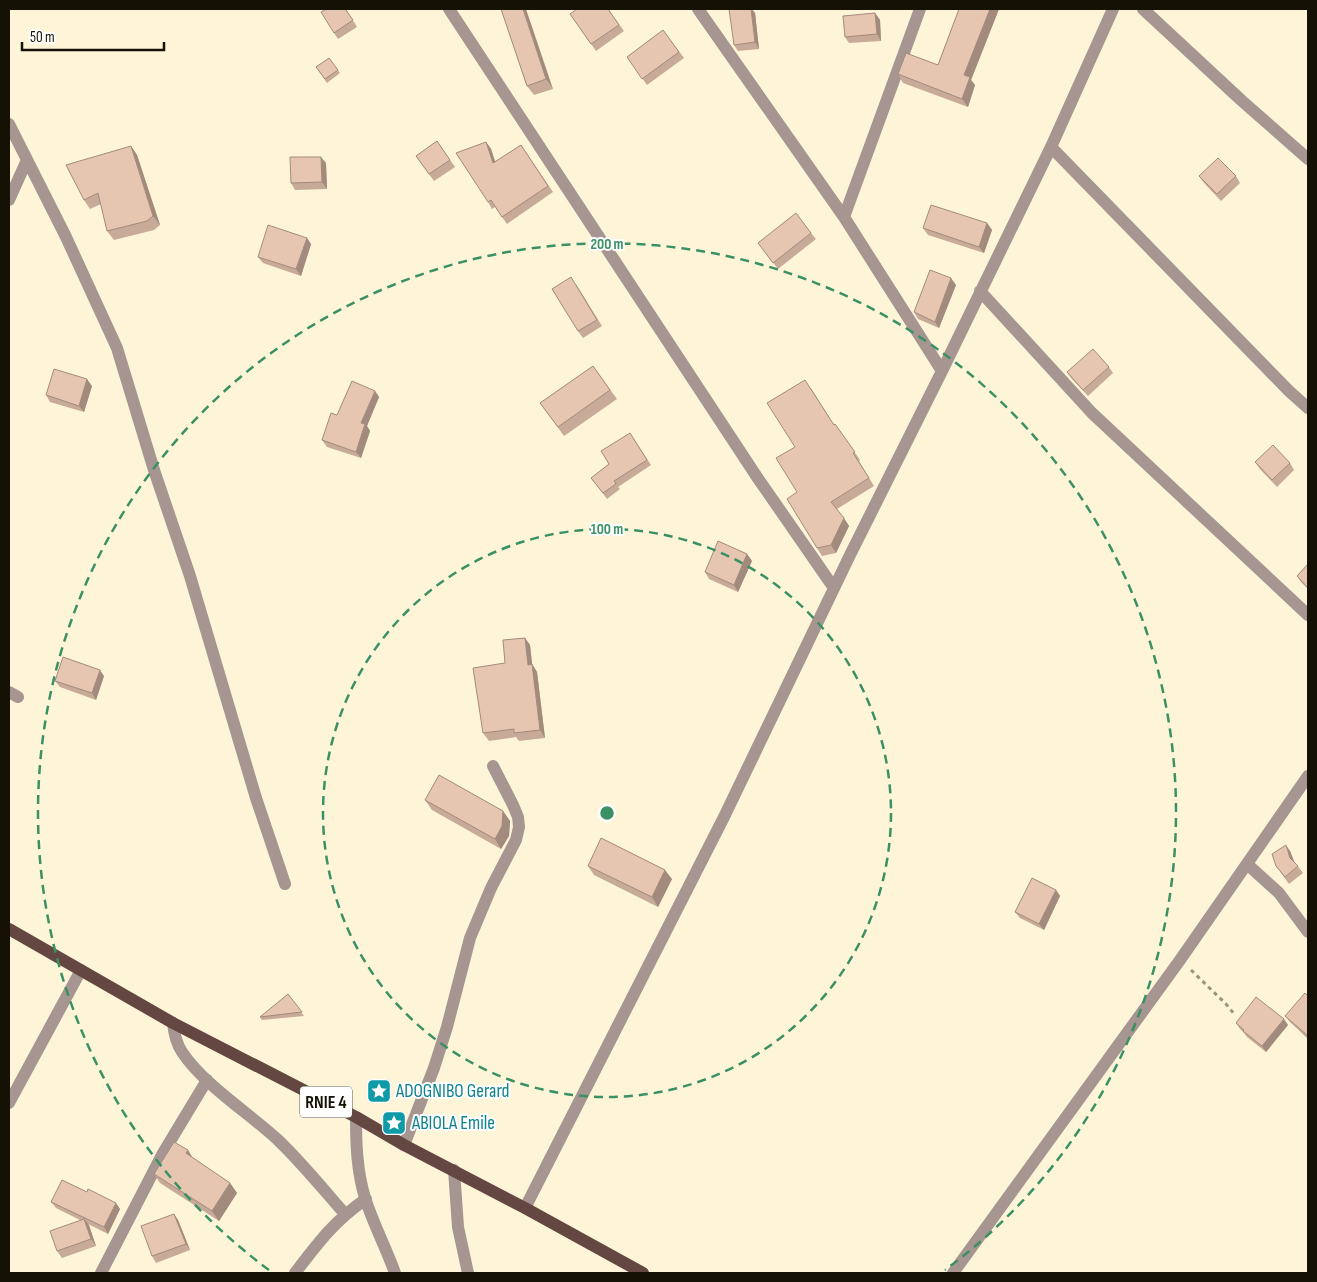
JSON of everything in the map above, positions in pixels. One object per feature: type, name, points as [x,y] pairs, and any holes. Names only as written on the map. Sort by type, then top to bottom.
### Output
[{"type":"main road","name":"RNIE 4","points":[[9,929],[173,1023],[356,1117],[404,1145],[525,1208],[643,1273]]},
{"type":"street","points":[[449,9],[757,477],[834,588]]},
{"type":"street","points":[[698,9],[844,217],[942,371]]},
{"type":"street","points":[[844,217],[920,9]]},
{"type":"street","points":[[525,1208],[724,818],[834,588],[1051,147],[1113,9]]},
{"type":"street","points":[[1143,9],[1240,100],[1308,159]]},
{"type":"street","points":[[9,124],[66,237],[117,348],[154,470],[190,576],[256,798],[285,884]]},
{"type":"street","points":[[1051,147],[1289,391],[1308,408]]},
{"type":"street","points":[[9,200],[27,160]]},
{"type":"street","points":[[980,292],[1092,413],[1308,615]]},
{"type":"street","points":[[404,1145],[448,1027],[470,938],[491,888],[516,840],[519,827],[518,816],[493,766]]},
{"type":"street","points":[[953,1273],[1180,960],[1308,776]]},
{"type":"street","points":[[1247,864],[1279,893],[1308,932]]},
{"type":"street","points":[[9,1103],[81,970]]},
{"type":"street","points":[[173,1023],[175,1037],[182,1051],[207,1080],[278,1141],[345,1214]]},
{"type":"street","points":[[102,1273],[163,1153],[207,1080]]},
{"type":"street","points":[[356,1117],[356,1148],[359,1174],[366,1199],[395,1273]]},
{"type":"street","points":[[454,1170],[458,1227],[468,1273]]},
{"type":"street","points":[[295,1273],[322,1238],[345,1214],[366,1199]]},
{"type":"path","points":[[1180,960],[1236,1015]]},
{"type":"building","points":[[327,9],[345,9],[353,20],[334,33],[321,12]]},
{"type":"building","points":[[501,9],[523,9],[546,79],[527,86]]},
{"type":"building","points":[[577,9],[608,9],[619,25],[591,44],[570,14]]},
{"type":"building","points":[[729,9],[751,9],[755,42],[734,45]]},
{"type":"building","points":[[959,9],[990,9],[964,75],[970,77],[962,99],[898,74],[906,53],[938,65]]},
{"type":"building","points":[[875,13],[877,34],[845,37],[843,16]]},
{"type":"building","points":[[663,30],[679,52],[642,79],[627,57]]},
{"type":"building","points":[[329,58],[338,70],[325,79],[316,67]]},
{"type":"building","points":[[437,141],[450,160],[429,174],[416,156]]},
{"type":"building","points":[[486,142],[493,163],[521,145],[548,186],[502,217],[491,200],[488,202],[456,153]]},
{"type":"building","points":[[131,146],[153,216],[147,221],[107,231],[98,193],[84,200],[66,165]]},
{"type":"building","points":[[290,157],[321,157],[322,182],[291,183]]},
{"type":"building","points":[[1218,158],[1236,176],[1217,194],[1199,176]]},
{"type":"building","points":[[931,205],[987,223],[979,247],[923,228]]},
{"type":"building","points":[[796,213],[811,233],[773,263],[758,243]]},
{"type":"building","points":[[268,225],[307,238],[296,269],[258,257]]},
{"type":"building","points":[[930,270],[951,278],[935,322],[914,312]]},
{"type":"building","points":[[571,277],[597,320],[578,331],[552,289]]},
{"type":"building","points":[[1093,349],[1109,367],[1083,390],[1067,372]]},
{"type":"building","points":[[593,366],[610,390],[558,427],[540,403]]},
{"type":"building","points":[[54,369],[87,379],[79,406],[46,395]]},
{"type":"building","points":[[805,380],[834,425],[855,452],[853,453],[869,478],[831,502],[844,518],[831,545],[817,548],[787,499],[797,492],[776,458],[795,447],[767,403]]},
{"type":"building","points":[[352,381],[375,391],[361,423],[365,424],[356,452],[322,440],[331,413],[337,415]]},
{"type":"building","points":[[630,433],[647,460],[614,481],[616,484],[603,493],[591,478],[609,464],[601,451]]},
{"type":"building","points":[[1273,445],[1290,463],[1272,480],[1255,462]]},
{"type":"building","points":[[718,541],[747,554],[734,585],[705,572]]},
{"type":"building","points":[[1308,564],[1308,588],[1297,576]]},
{"type":"building","points":[[525,638],[528,665],[532,664],[540,730],[514,733],[514,729],[483,733],[473,668],[505,663],[503,640]]},
{"type":"building","points":[[63,657],[100,670],[92,693],[55,681]]},
{"type":"building","points":[[439,775],[503,811],[502,826],[495,839],[425,800]]},
{"type":"building","points":[[601,838],[665,870],[652,897],[588,866]]},
{"type":"building","points":[[1286,845],[1290,858],[1298,866],[1285,877],[1276,866],[1272,854]]},
{"type":"building","points":[[1032,878],[1056,890],[1039,924],[1015,912]]},
{"type":"building","points":[[1305,993],[1308,996],[1307,1035],[1285,1016]]},
{"type":"building","points":[[288,994],[302,1012],[260,1017]]},
{"type":"building","points":[[1256,997],[1284,1019],[1262,1046],[1236,1023]]},
{"type":"building","points":[[174,1142],[188,1150],[186,1153],[230,1183],[212,1211],[154,1174]]},
{"type":"building","points":[[62,1180],[87,1192],[88,1189],[116,1203],[104,1227],[51,1202]]},
{"type":"building","points":[[174,1214],[186,1244],[152,1256],[141,1226]]},
{"type":"building","points":[[84,1219],[91,1239],[57,1251],[50,1231]]},
{"type":"place","name":"ADOGNIBO Gerard","points":[[379,1091]]},
{"type":"place","name":"ABIOLA Emile","points":[[394,1123]]}]
